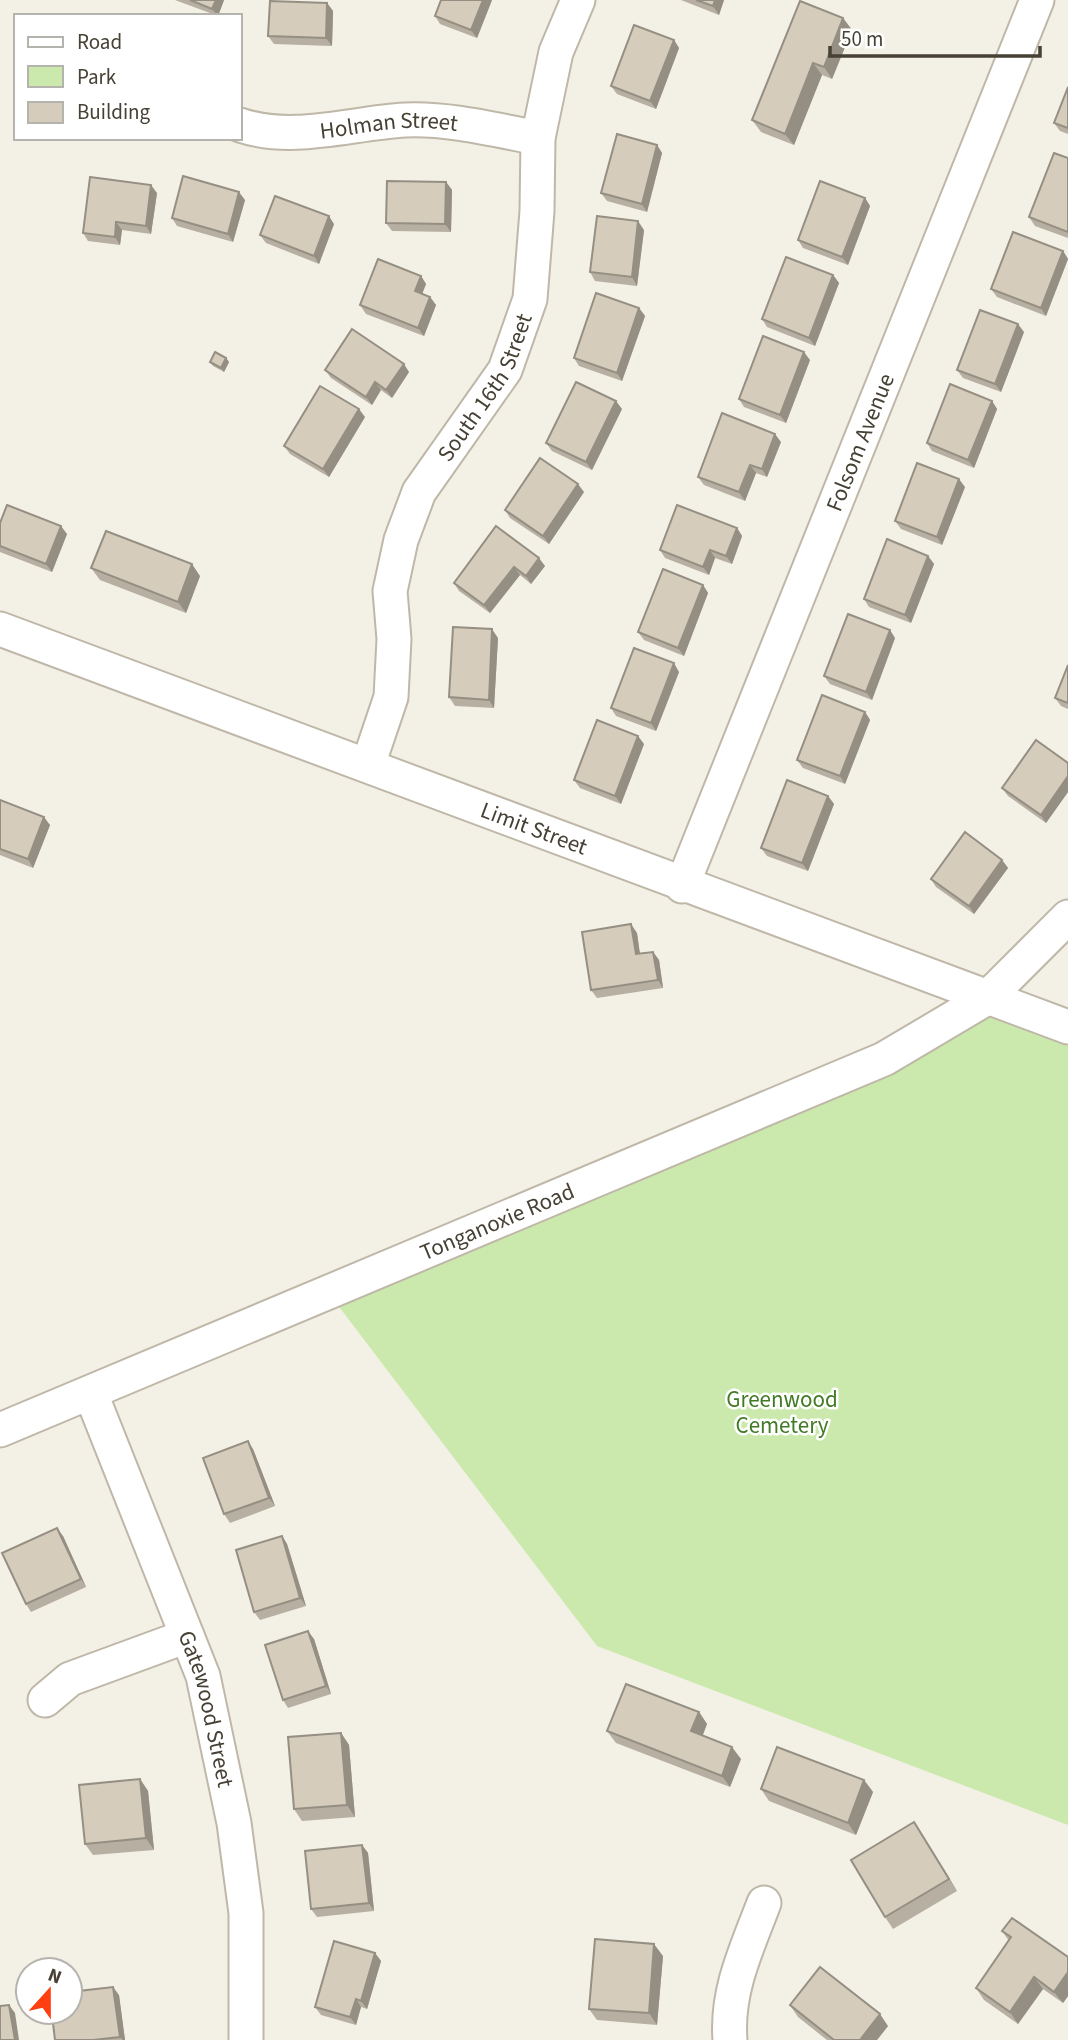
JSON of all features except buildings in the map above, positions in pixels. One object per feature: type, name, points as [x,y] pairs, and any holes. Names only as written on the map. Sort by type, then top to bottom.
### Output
[{"type":"street","name":"South 16th Street","points":[[368,765],[391,697],[394,639],[390,591],[401,540],[419,492],[505,370],[530,299],[537,211],[538,138],[556,52],[578,0]]},
{"type":"street","name":"Folsom Avenue","points":[[682,886],[1037,0]]},
{"type":"street","name":"Holman Street","points":[[242,125],[310,132],[407,120],[490,128],[538,138]]},
{"type":"street","name":"Limit Street","points":[[0,629],[368,765],[682,886],[1068,1027]]},
{"type":"street","name":"Tonganoxie Road","points":[[0,1430],[884,1059],[987,998],[1068,917]]},
{"type":"street","name":"Gatewood Street","points":[[91,1394],[203,1676],[234,1824],[246,1913],[246,2040]]},
{"type":"street","points":[[46,1700],[69,1679],[187,1636]]},
{"type":"street","points":[[730,2040],[729,2008],[736,1979],[764,1903]]},
{"type":"green space","name":"Greenwood Cemetery","points":[[987,998],[1068,1027],[1068,1825],[597,1646],[327,1291]]}]
